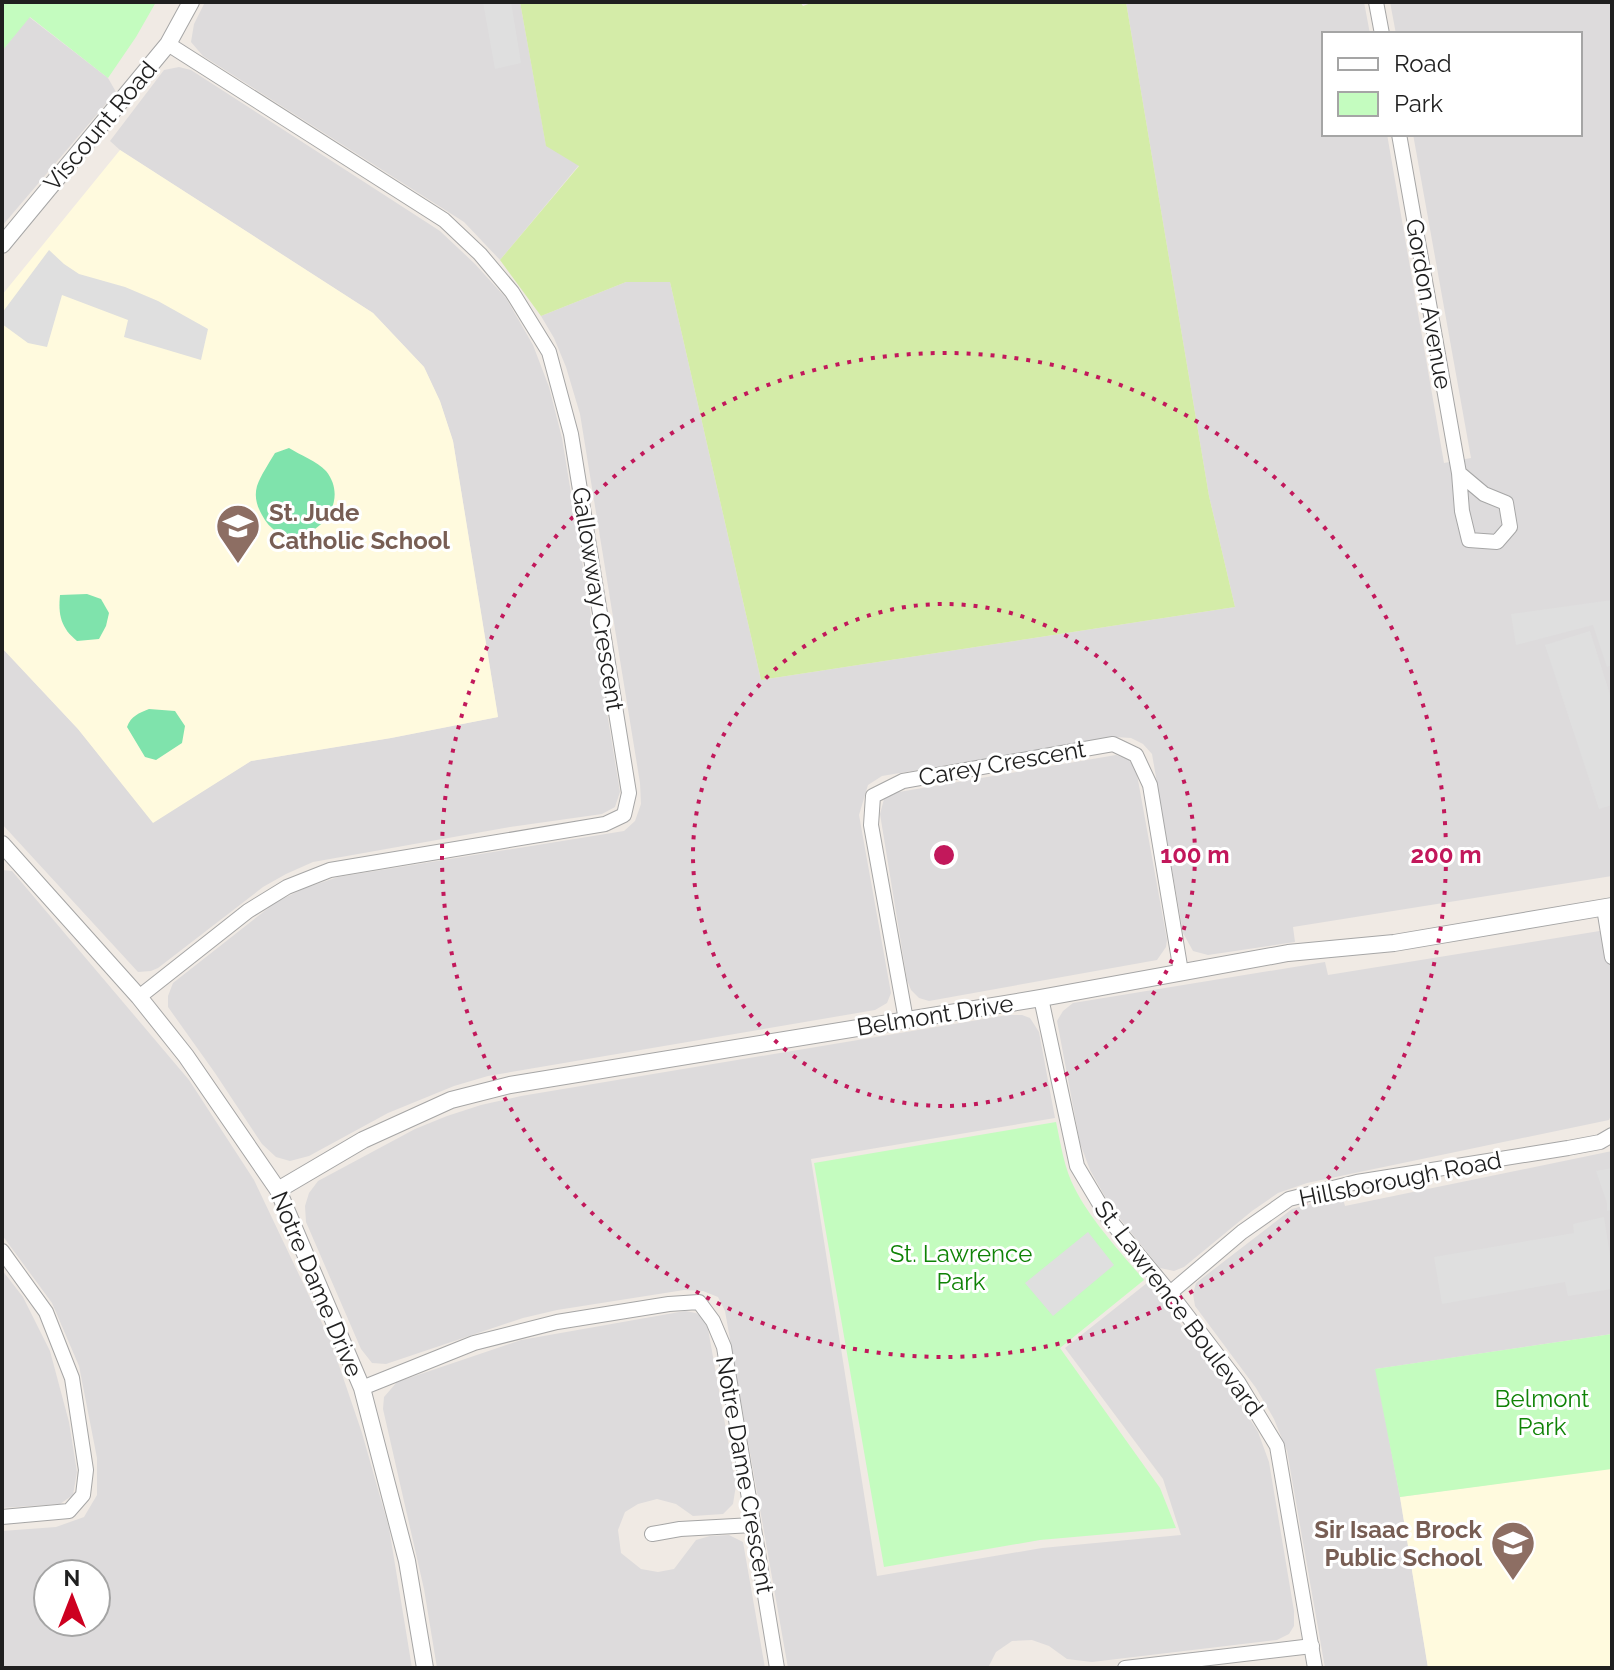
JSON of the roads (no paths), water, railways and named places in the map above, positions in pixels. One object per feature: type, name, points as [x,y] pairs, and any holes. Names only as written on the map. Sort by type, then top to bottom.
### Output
[{"type":"street","name":"Viscount Road","points":[[2,245],[168,44],[191,2]]},
{"type":"street","points":[[1376,2],[1382,32]]},
{"type":"street","name":"Gallowway Crescent","points":[[139,997],[248,911],[287,887],[330,870],[605,824],[624,815],[629,793],[571,434],[549,352],[520,304],[480,254],[444,220],[168,44]]},
{"type":"street","name":"Gordon Avenue","points":[[1399,136],[1459,473],[1462,511],[1469,540],[1497,542],[1510,527],[1506,503],[1484,494],[1459,473]]},
{"type":"street","name":"Carey Crescent","points":[[906,1020],[871,825],[873,796],[903,781],[1113,744],[1136,755],[1150,785],[1181,972]]},
{"type":"street","name":"Notre Dame Drive","points":[[2,844],[139,997],[186,1056],[278,1190],[362,1388],[407,1561],[425,1668]]},
{"type":"street","points":[[1608,907],[1612,957]]},
{"type":"street","name":"Belmont Drive","points":[[278,1190],[363,1140],[451,1100],[510,1085],[1041,998],[1288,953],[1394,943],[1608,907]]},
{"type":"street","name":"St. Lawrence Boulevard","points":[[1041,998],[1077,1166],[1108,1218],[1238,1382],[1277,1446],[1315,1668]]},
{"type":"street","name":"Hillsborough Road","points":[[1170,1293],[1242,1232],[1289,1199],[1357,1182],[1600,1142],[1612,1135]]},
{"type":"street","points":[[2,1251],[46,1312],[72,1378],[86,1470],[83,1495],[69,1511],[2,1517]]},
{"type":"street","name":"Notre Dame Crescent","points":[[362,1388],[474,1343],[557,1322],[699,1302],[713,1321],[724,1347],[777,1668]]},
{"type":"street","points":[[652,1534],[680,1529],[753,1525]]},
{"type":"street","points":[[1125,1668],[1312,1646]]},
{"type":"place","name":"St. Jude Catholic School","points":[[238,565]]},
{"type":"place","name":"Sir Isaac Brock Public School","points":[[1513,1582]]},
{"type":"park label","name":"St. Lawrence Park","points":[[961,1267]]},
{"type":"park label","name":"Belmont Park","points":[[1542,1412]]}]
